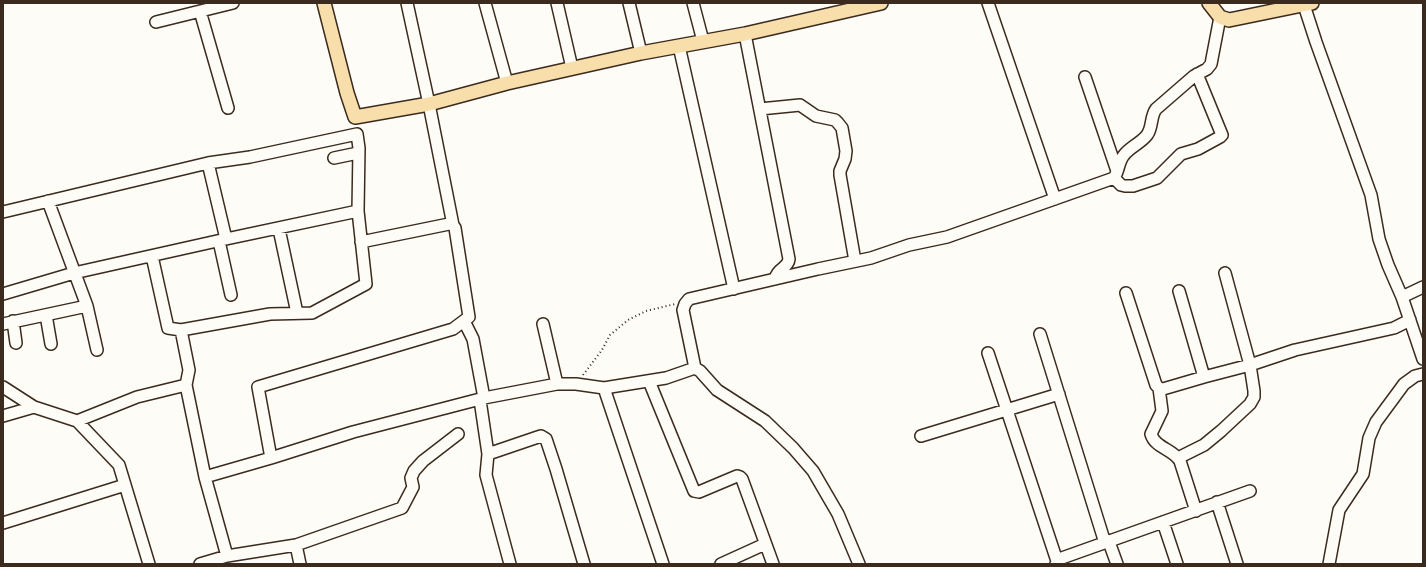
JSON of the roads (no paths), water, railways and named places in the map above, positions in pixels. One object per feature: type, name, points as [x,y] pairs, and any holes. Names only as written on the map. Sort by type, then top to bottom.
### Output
[{"type":"main road","points":[[324,3],[347,94],[355,117],[429,104],[507,83],[572,68],[641,53],[745,34],[881,3]]},
{"type":"main road","points":[[1209,3],[1220,17],[1229,20],[1308,4]]},
{"type":"street","points":[[156,22],[201,8],[233,3]]},
{"type":"street","points":[[271,458],[258,387],[453,329],[469,317],[455,228],[453,225],[407,3]]},
{"type":"street","points":[[485,3],[507,83]]},
{"type":"street","points":[[557,3],[572,68]]},
{"type":"street","points":[[629,3],[641,53]]},
{"type":"street","points":[[693,3],[703,42]]},
{"type":"street","points":[[988,3],[1055,199]]},
{"type":"street","points":[[1308,4],[1316,42],[1371,195],[1379,239],[1388,265],[1402,297],[1423,359]]},
{"type":"street","points":[[201,8],[228,108]]},
{"type":"street","points":[[1116,175],[1120,160],[1125,153],[1148,134],[1151,126],[1152,114],[1156,109],[1197,74],[1207,69],[1211,64],[1220,17]]},
{"type":"street","points":[[745,34],[790,259],[787,265],[780,269],[775,279]]},
{"type":"street","points":[[679,46],[734,289]]},
{"type":"street","points":[[1085,76],[1116,175],[1121,185],[1133,186],[1157,178],[1181,154],[1198,149],[1222,135],[1197,74]]},
{"type":"street","points":[[760,108],[800,105],[816,116],[835,120],[840,125],[846,151],[840,175],[855,261]]},
{"type":"street","points":[[152,256],[168,328],[181,330],[270,314],[312,313],[366,284],[358,211],[358,153],[355,117]]},
{"type":"street","points":[[3,212],[208,162],[250,157],[357,134]]},
{"type":"street","points":[[334,158],[358,153]]},
{"type":"street","points":[[208,162],[231,295]]},
{"type":"street","points":[[859,564],[838,514],[813,471],[793,448],[765,421],[717,390],[700,371],[695,368],[683,310],[685,304],[690,299],[871,258],[920,242],[947,237],[1055,199],[1116,175]]},
{"type":"street","points":[[48,201],[87,306],[97,350]]},
{"type":"street","points":[[3,294],[74,274],[358,211]]},
{"type":"street","points":[[361,242],[449,224],[453,225]]},
{"type":"street","points":[[279,229],[296,313]]},
{"type":"street","points":[[1178,458],[1204,445],[1250,404],[1254,397],[1250,365],[1225,273]]},
{"type":"street","points":[[1402,297],[1423,287]]},
{"type":"street","points":[[1179,291],[1204,377]]},
{"type":"street","points":[[1126,293],[1156,385],[1159,388],[1162,411],[1151,434],[1152,439],[1178,458],[1196,511]]},
{"type":"street","points":[[16,343],[8,322],[87,306]]},
{"type":"street","points":[[46,315],[51,344]]},
{"type":"street","points":[[1159,388],[1170,388],[1250,365],[1295,350],[1394,328],[1410,320]]},
{"type":"street","points":[[464,321],[473,339],[482,399],[488,454],[486,475],[510,564]]},
{"type":"street","points":[[543,324],[556,384]]},
{"type":"street","points":[[181,330],[190,370],[186,385],[205,477],[227,556]]},
{"type":"street","points":[[1040,334],[1107,542],[1117,564]]},
{"type":"street","points":[[988,353],[1057,562],[1059,559],[1250,491]]},
{"type":"street","points":[[205,477],[353,432],[482,399],[556,384],[576,384],[604,388],[666,378],[695,368]]},
{"type":"street","points":[[1329,564],[1339,510],[1363,474],[1369,438],[1376,422],[1404,384],[1415,376],[1423,374]]},
{"type":"street","points":[[649,381],[694,491],[699,492],[737,476],[740,477],[773,564]]},
{"type":"street","points":[[77,421],[137,397],[186,385]]},
{"type":"street","points":[[3,387],[34,407],[77,421],[119,465],[149,564]]},
{"type":"street","points":[[604,388],[663,564]]},
{"type":"street","points":[[921,436],[1059,394]]},
{"type":"street","points":[[3,416],[34,407]]},
{"type":"street","points":[[200,564],[216,562],[227,556],[296,545],[402,508],[413,487],[411,478],[414,471],[423,461],[458,434]]},
{"type":"street","points":[[488,454],[541,436],[546,439],[584,564]]},
{"type":"street","points":[[3,523],[125,485]]},
{"type":"street","points":[[1217,502],[1237,564]]},
{"type":"street","points":[[1163,522],[1177,564]]},
{"type":"street","points":[[721,564],[765,544]]},
{"type":"street","points":[[296,545],[300,564]]}]
